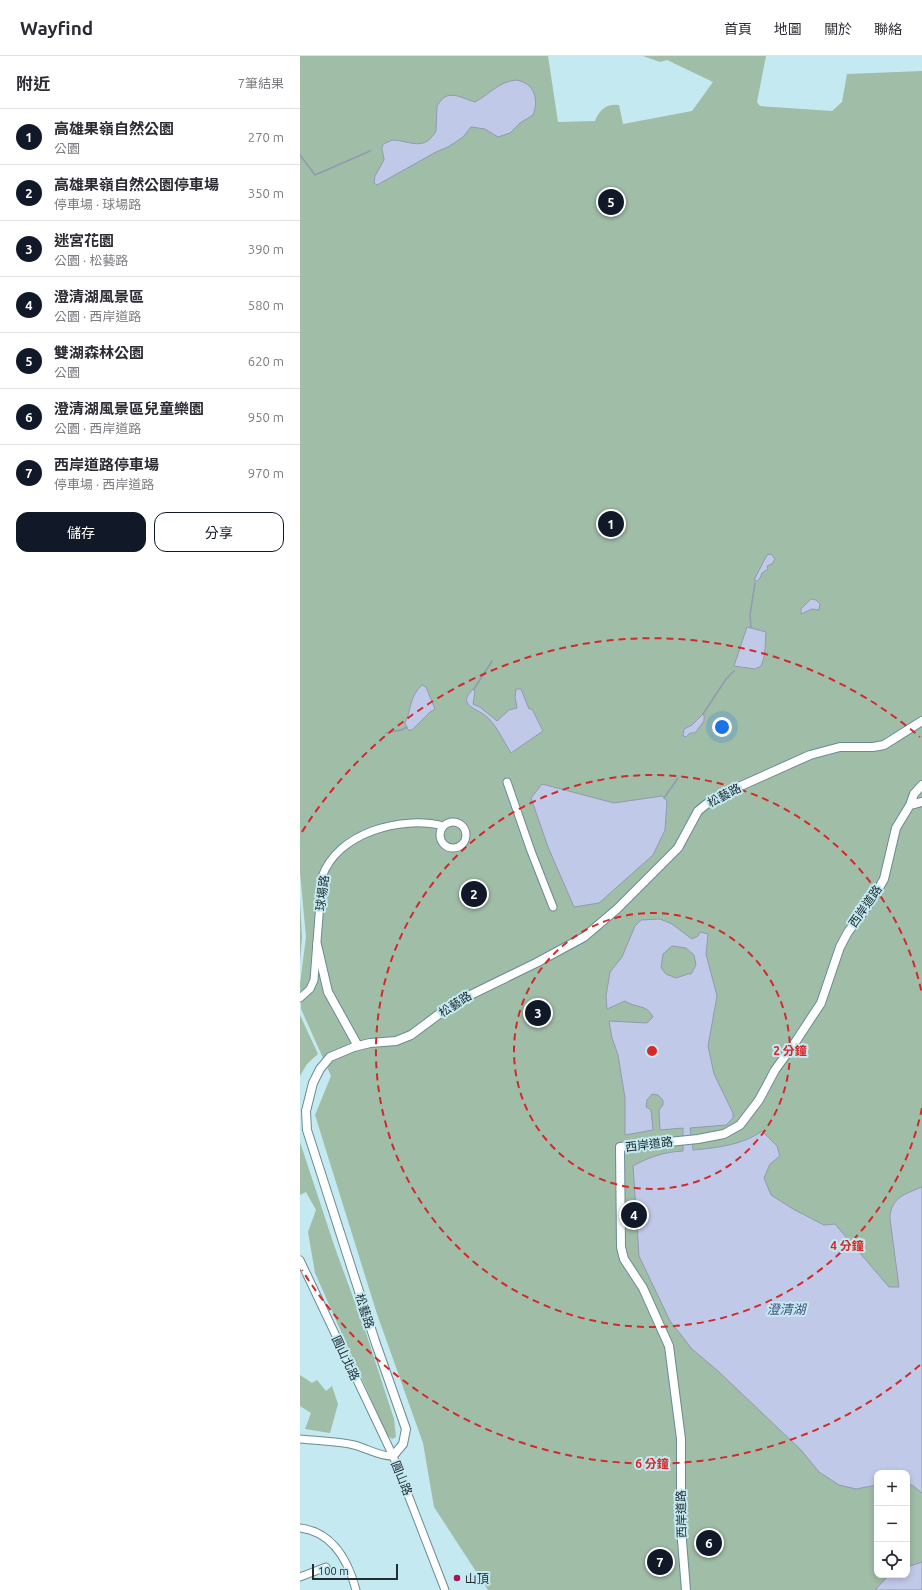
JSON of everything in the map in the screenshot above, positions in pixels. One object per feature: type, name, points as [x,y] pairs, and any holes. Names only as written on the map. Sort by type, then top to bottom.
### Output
[{"type":"street","name":"松藝路","points":[[393,1456],[403,1444],[406,1429],[375,1340],[307,1130],[306,1112],[313,1083],[320,1068],[330,1057],[358,1046],[385,1042],[411,1035],[454,1003],[536,963],[584,937],[617,909],[678,848],[698,812],[714,798],[810,754],[840,746],[873,747],[884,745],[922,721]]},
{"type":"street","points":[[507,782],[531,851],[553,907]]},
{"type":"street","name":"西岸道路","points":[[686,1590],[681,1528],[681,1439],[669,1346],[643,1288],[624,1259],[621,1247],[620,1147],[698,1139],[724,1134],[740,1125],[759,1100],[775,1070],[821,1003],[845,937],[872,900],[884,879],[896,828],[910,805],[914,794],[922,785]]},
{"type":"street","points":[[910,805],[922,802]]},
{"type":"street","name":"球場路","points":[[300,998],[310,988],[314,980],[322,877],[326,866],[342,848],[369,833],[386,828],[414,824],[434,824],[443,826]]},
{"type":"street","points":[[317,945],[328,992],[358,1046]]},
{"type":"street","points":[[342,1052],[385,1042]]},
{"type":"street","name":"圓山北路","points":[[300,1260],[393,1456]]},
{"type":"street","name":"圓山路","points":[[300,1439],[352,1445],[385,1457],[393,1456],[445,1590]]},
{"type":"street","points":[[300,1528],[313,1529],[334,1543],[352,1576],[356,1590]]},
{"type":"street","points":[[300,1577],[326,1567]]},
{"type":"green space","points":[[300,56],[548,56],[558,122],[595,121],[601,111],[607,106],[619,105],[623,124],[692,111],[713,82],[667,60],[660,62],[643,56],[766,56],[757,102],[760,106],[832,111],[842,102],[847,74],[922,71],[922,1590],[488,1590],[434,1507],[423,1443],[377,1314],[315,1115],[331,1076],[301,1009],[300,984],[306,937],[300,872]]},
{"type":"green space","points":[[300,900],[302,938],[300,961]]},
{"type":"green space","points":[[300,1015],[318,1054],[307,1064],[300,1076]]},
{"type":"green space","points":[[300,1142],[394,1419],[396,1437],[392,1439],[387,1435],[315,1273],[308,1232],[316,1210],[306,1192],[300,1195]]},
{"type":"green space","points":[[300,1375],[312,1383],[317,1380],[326,1391],[332,1386],[338,1404],[330,1433],[305,1429],[311,1413],[300,1406]]},
{"type":"water","points":[[516,80],[528,85],[531,88],[534,93],[536,104],[533,115],[520,123],[510,133],[498,137],[485,129],[471,127],[463,137],[448,147],[436,152],[377,185],[374,183],[375,176],[384,160],[382,150],[383,145],[393,140],[417,144],[427,141],[436,131],[437,106],[445,97],[454,95],[475,102],[504,83]]},
{"type":"water","points":[[771,554],[775,559],[772,564],[767,566],[768,569],[762,573],[757,581],[754,580],[767,555]]},
{"type":"water","points":[[811,599],[816,600],[820,604],[819,610],[812,609],[801,614],[801,609]]},
{"type":"water","points":[[747,627],[766,632],[763,662],[761,666],[755,669],[734,666]]},
{"type":"water","points":[[422,685],[426,687],[435,709],[412,730],[408,730],[405,723],[411,703],[418,689]]},
{"type":"water","points":[[473,689],[475,692],[473,704],[480,707],[497,721],[509,710],[517,708],[515,697],[516,689],[521,689],[529,709],[532,709],[543,731],[511,753],[491,721],[485,715],[468,704],[468,695]]},
{"type":"water","points":[[703,714],[704,721],[695,733],[690,733],[686,737],[683,736],[684,729],[692,725]]},
{"type":"water","points":[[542,784],[614,803],[662,796],[667,801],[665,830],[653,855],[599,903],[574,907],[548,847],[531,798]]},
{"type":"water","name":"澄清湖","points":[[660,919],[672,924],[692,939],[698,936],[700,932],[708,934],[706,954],[717,996],[708,1046],[714,1074],[733,1113],[733,1118],[726,1125],[690,1128],[693,1150],[738,1143],[755,1136],[762,1131],[777,1146],[780,1156],[770,1164],[764,1178],[771,1195],[793,1209],[824,1225],[835,1224],[889,1287],[899,1287],[890,1219],[891,1212],[896,1201],[904,1195],[922,1187],[922,1493],[910,1485],[910,1470],[874,1470],[874,1486],[856,1489],[839,1485],[819,1472],[801,1450],[718,1371],[692,1349],[670,1321],[639,1256],[633,1166],[645,1160],[669,1152],[683,1151],[683,1128],[660,1130],[659,1110],[663,1105],[663,1100],[658,1095],[652,1094],[647,1100],[646,1107],[651,1110],[653,1130],[625,1135],[625,1098],[618,1055],[612,1038],[609,1021],[647,1023],[653,1017],[648,1010],[625,1001],[607,1009],[606,996],[610,972],[622,957],[635,926],[641,920]],"holes":[[[672,946],[686,948],[694,955],[696,965],[691,974],[676,978],[666,974],[661,968],[663,954]]]},
{"type":"water","points":[[922,1562],[922,1590],[875,1590],[886,1578],[910,1578],[910,1566]]},
{"type":"waterway","points":[[300,155],[315,175],[370,151]]},
{"type":"waterway","points":[[751,627],[750,615],[755,583]]},
{"type":"waterway","points":[[474,689],[492,661]]},
{"type":"waterway","points":[[703,714],[726,679],[734,671]]},
{"type":"waterway","points":[[386,733],[401,730],[407,727]]},
{"type":"waterway","points":[[664,798],[678,778]]},
{"type":"place","name":"雙湖森林公園","points":[[611,202]]},
{"type":"place","name":"高雄果嶺自然公園","points":[[611,524]]},
{"type":"place","name":"高雄果嶺自然公園停車場","points":[[474,894]]},
{"type":"place","name":"迷宮花園","points":[[538,1013]]},
{"type":"place","name":"澄清湖風景區","points":[[634,1215]]},
{"type":"place","name":"澄清湖風景區兒童樂園","points":[[709,1543]]},
{"type":"place","name":"西岸道路停車場","points":[[660,1562]]},
{"type":"place","name":"山頂","points":[[457,1578]]}]
